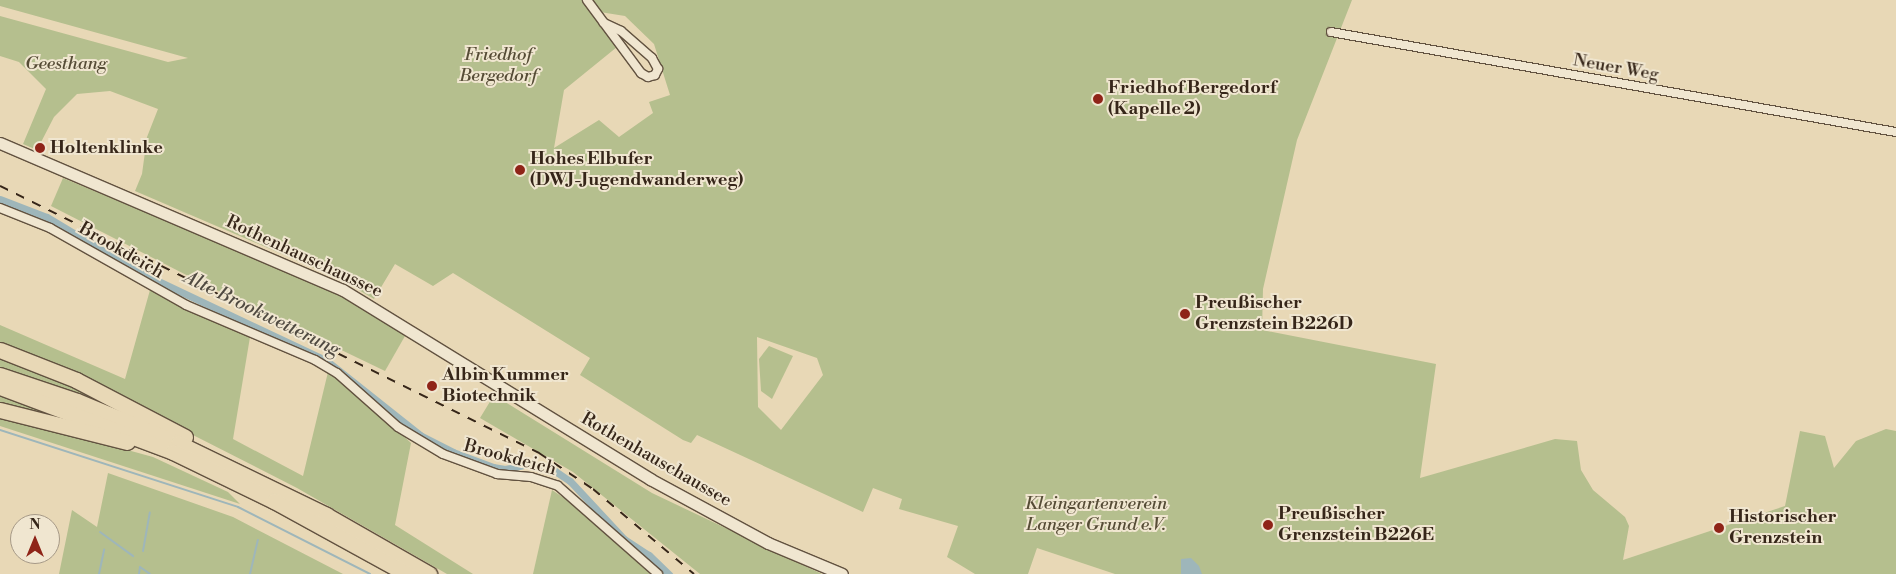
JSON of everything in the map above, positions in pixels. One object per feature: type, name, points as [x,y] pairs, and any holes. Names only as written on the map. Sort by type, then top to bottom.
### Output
[{"type":"highway","points":[[0,350],[68,376],[142,412],[193,442],[210,457]]},
{"type":"highway","points":[[0,375],[86,405],[210,457],[326,515],[429,574]]},
{"type":"highway","points":[[0,387],[173,452],[274,501],[407,574]]},
{"type":"highway","points":[[0,410],[173,452]]},
{"type":"main road","name":"Rothenhauschaussee","points":[[0,143],[343,290],[656,483],[768,543],[842,574]]},
{"type":"street","points":[[587,0],[640,73],[648,77],[655,75],[658,69],[652,58],[621,31],[604,23]]},
{"type":"street","name":"Neuer Weg","points":[[1331,32],[1896,132]]},
{"type":"street","name":"Brookdeich","points":[[0,208],[50,228],[186,305],[316,360],[337,373],[398,427],[442,454],[497,474],[531,477],[558,486],[658,574]]},
{"type":"green space","points":[[0,0],[583,0],[617,47],[564,90],[554,148],[599,120],[619,137],[653,113],[649,102],[670,95],[654,44],[625,16],[600,12],[591,0],[1352,0],[1297,140],[1263,289],[1262,330],[1436,364],[1420,478],[1555,439],[1577,441],[1581,470],[1593,490],[1625,517],[1629,526],[1623,560],[1785,506],[1800,431],[1825,436],[1834,468],[1856,441],[1886,429],[1896,431],[1896,574],[1115,574],[1037,548],[1028,574],[975,574],[947,557],[958,526],[899,509],[902,499],[873,488],[863,512],[697,435],[691,443],[683,440],[580,375],[590,358],[453,273],[433,286],[395,264],[374,299],[340,279],[135,191],[142,174],[147,137],[158,109],[110,91],[77,94],[54,117],[37,150],[23,144],[46,89],[19,62],[0,56],[0,16],[168,62],[188,58],[0,6]],"holes":[[[757,337],[817,358],[823,375],[781,430],[758,407]]]},
{"type":"green space","points":[[63,178],[316,283],[364,307],[405,336],[385,371],[204,284],[51,206]]},
{"type":"green space","points":[[150,290],[186,310],[250,337],[233,439],[303,476],[328,372],[346,383],[411,443],[395,525],[473,574],[447,574],[297,488],[191,434],[0,345],[0,325],[125,379]]},
{"type":"green space","points":[[769,346],[793,356],[772,399],[761,391],[759,359]]},
{"type":"green space","points":[[0,356],[45,372],[147,420],[0,368]]},
{"type":"green space","points":[[494,395],[652,493],[822,574],[700,574],[573,472],[480,418]]},
{"type":"green space","points":[[0,396],[46,411],[72,421],[0,406]]},
{"type":"green space","points":[[0,415],[153,457],[228,492],[240,504],[0,426]]},
{"type":"green space","points":[[108,473],[233,517],[343,574],[59,574],[72,510],[97,527]]},
{"type":"green space","points":[[552,490],[573,504],[650,574],[533,574]]},
{"type":"water","points":[[1191,558],[1199,566],[1202,574],[1181,574],[1181,559]]},
{"type":"waterway","name":"Alte Brookwetterung","points":[[0,199],[47,217],[137,271],[327,361],[420,435],[453,452],[493,467],[505,469],[528,464],[555,471],[570,481],[624,539],[649,555],[669,574]]},
{"type":"waterway","points":[[0,430],[238,507],[370,574]]},
{"type":"waterway","points":[[143,551],[150,513]]},
{"type":"waterway","points":[[100,532],[133,556]]},
{"type":"waterway","points":[[250,574],[258,540]]},
{"type":"waterway","points":[[99,574],[104,550]]},
{"type":"waterway","points":[[139,574],[140,567],[150,574]]},
{"type":"railway","points":[[0,186],[539,453],[593,489],[694,574]]},
{"type":"place","name":"Friedhof Bergedorf (Kapelle 2)","points":[[1098,99]]},
{"type":"place","name":"Holtenklinke","points":[[40,148]]},
{"type":"place","name":"Hohes Elbufer (DWJ-Jugendwanderweg)","points":[[520,170]]},
{"type":"place","name":"Preußischer Grenzstein B226D","points":[[1185,314]]},
{"type":"place","name":"Albin Kummer Biotechnik","points":[[432,386]]},
{"type":"place","name":"Preußischer Grenzstein B226E","points":[[1268,525]]},
{"type":"place","name":"Historischer Grenzstein","points":[[1719,528]]},
{"type":"park label","name":"Geesthang","points":[[66,64]]},
{"type":"park label","name":"Friedhof Bergedorf","points":[[498,66]]},
{"type":"park label","name":"Kleingartenverein Langer Grund e.V.","points":[[1096,515]]}]
